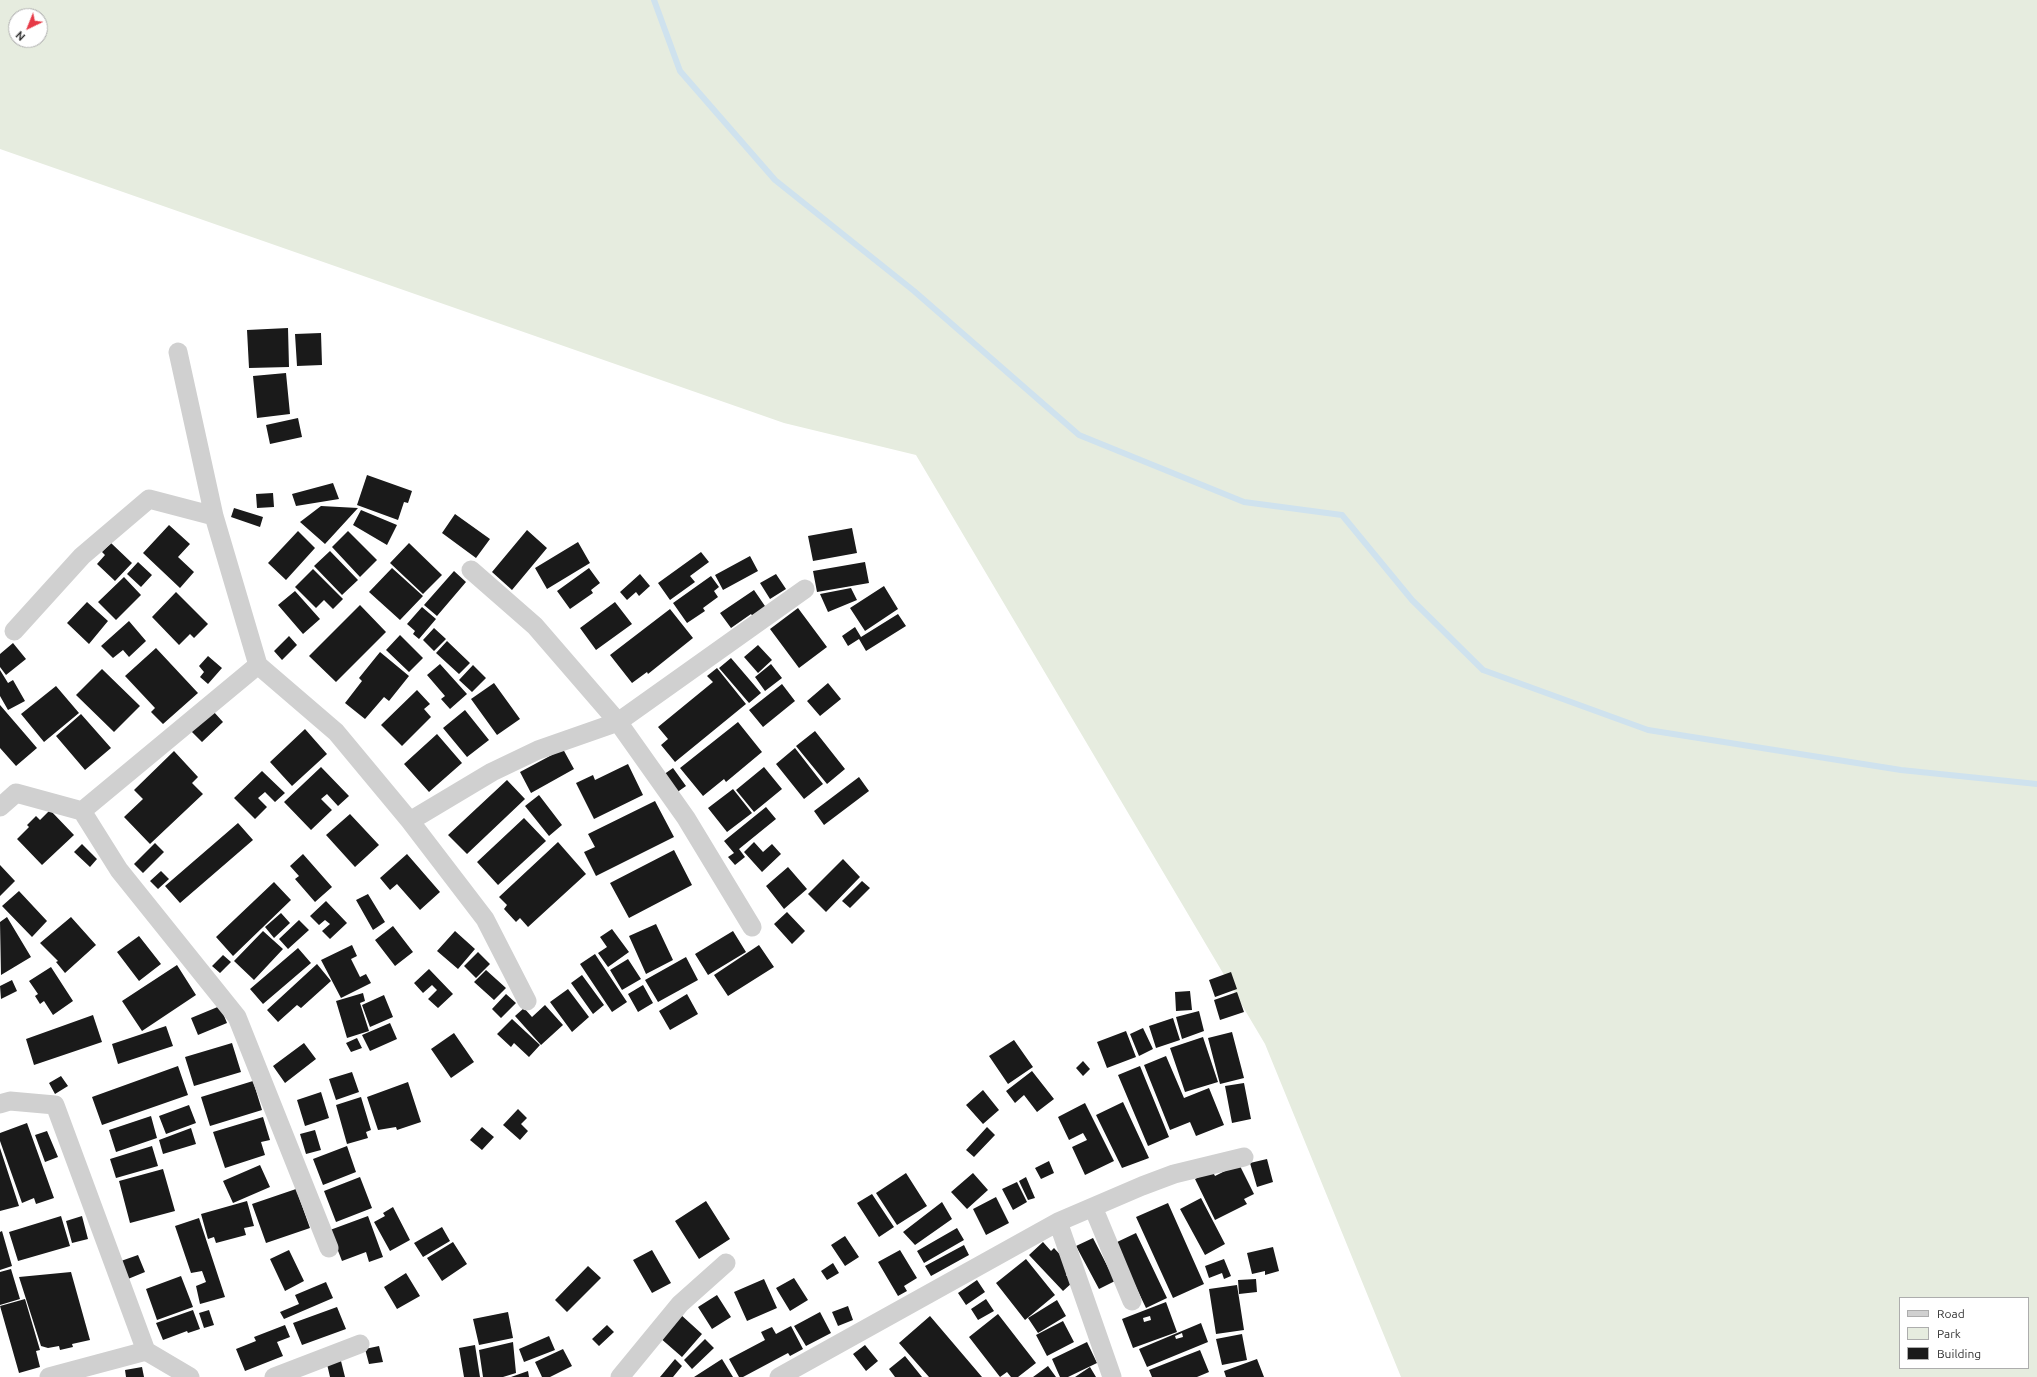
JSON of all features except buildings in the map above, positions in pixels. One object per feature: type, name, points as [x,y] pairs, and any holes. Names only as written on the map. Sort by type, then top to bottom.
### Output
[{"type":"street","points":[[178,352],[214,516],[258,665],[336,732],[410,821],[485,919],[527,1001]]},
{"type":"street","points":[[14,631],[82,556],[149,499],[214,516]]},
{"type":"street","points":[[471,570],[535,626],[618,722],[686,818],[752,927]]},
{"type":"street","points":[[410,821],[492,772],[538,750],[618,722],[805,589]]},
{"type":"street","points":[[82,811],[258,665]]},
{"type":"street","points":[[0,807],[16,793],[82,811],[119,870],[237,1017],[329,1248]]},
{"type":"street","points":[[3,1098],[55,1105],[146,1351],[190,1377]]},
{"type":"street","points":[[779,1377],[1058,1222],[1174,1174],[1244,1157]]},
{"type":"street","points":[[1093,1207],[1132,1301]]},
{"type":"street","points":[[1058,1222],[1112,1377]]},
{"type":"street","points":[[620,1377],[680,1304],[726,1263]]},
{"type":"street","points":[[274,1377],[360,1344]]},
{"type":"street","points":[[49,1377],[146,1351]]},
{"type":"green space","points":[[0,0],[2037,0],[2037,1377],[1401,1377],[1265,1044],[916,455],[784,423],[0,149]]},
{"type":"waterway","points":[[654,0],[680,71],[775,180],[914,291],[1079,435],[1244,502],[1342,515],[1412,600],[1483,670],[1648,730],[1901,770],[2037,784]]}]
